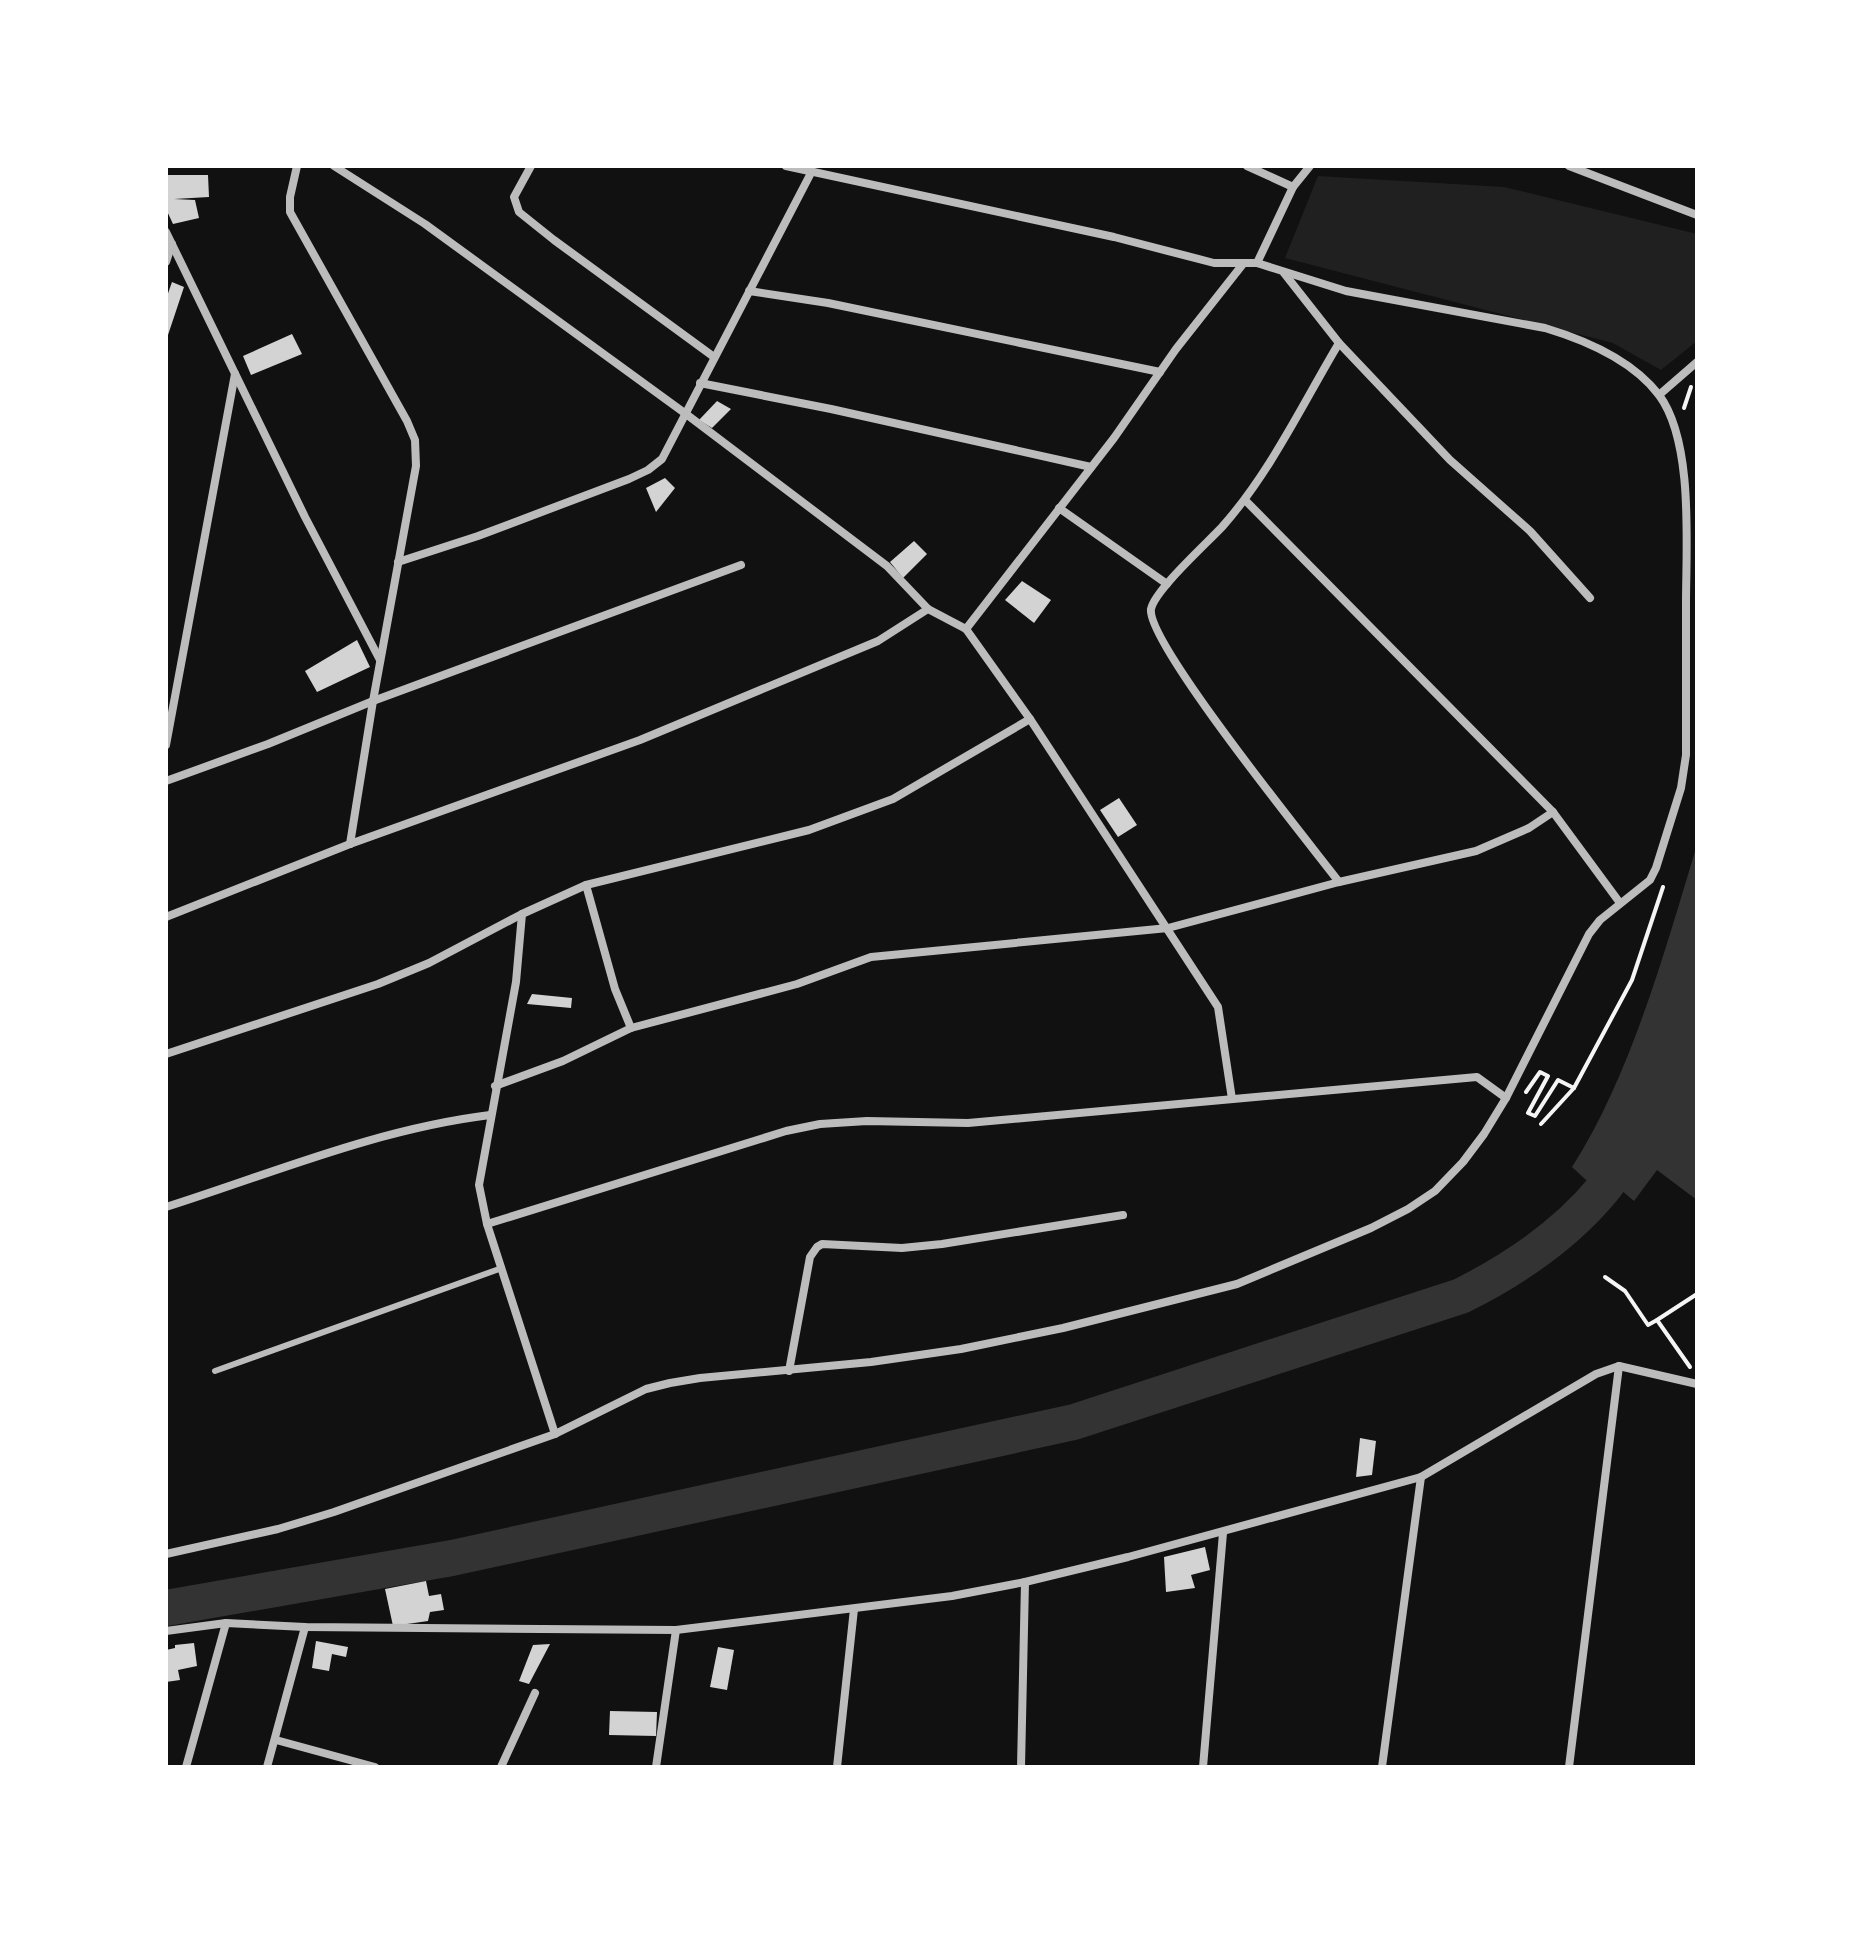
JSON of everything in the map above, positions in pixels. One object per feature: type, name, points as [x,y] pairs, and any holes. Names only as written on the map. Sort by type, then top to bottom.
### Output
[{"type":"street","points":[[297,166],[290,197],[293,217],[415,440],[416,466],[350,844]]},
{"type":"street","points":[[334,166],[425,224],[686,414],[887,566],[928,609],[966,629],[1030,719],[1218,1007],[1232,1099]]},
{"type":"street","points":[[531,166],[514,197],[519,212],[714,357]]},
{"type":"street","points":[[166,1554],[278,1529],[334,1512],[555,1434],[646,1389],[700,1378],[789,1371],[961,1349],[1063,1328],[1237,1284],[1371,1228],[1435,1191],[1463,1162],[1506,1098],[1589,934],[1620,903],[1650,880],[1656,868],[1681,788],[1686,755],[1686,512],[1683,468],[1669,414],[1659,395],[1632,368],[1570,335],[1545,328],[1346,291],[1257,263],[1214,263],[1114,237],[786,166]]},
{"type":"street","points":[[1247,166],[1293,187]]},
{"type":"street","points":[[1257,263],[1293,187],[1310,166]]},
{"type":"street","points":[[1569,166],[1697,215]]},
{"type":"street","points":[[398,562],[478,536],[648,470],[662,459],[812,171]]},
{"type":"street","points":[[166,232],[305,517],[380,660]]},
{"type":"street","points":[[166,262],[172,244]]},
{"type":"street","points":[[966,629],[1243,264]]},
{"type":"street","points":[[1283,272],[1339,343],[1450,460],[1530,531],[1590,598]]},
{"type":"street","points":[[749,291],[828,303],[1160,372]]},
{"type":"street","points":[[1339,343],[1245,500],[1167,584],[1153,602],[1151,617],[1201,701],[1339,882]]},
{"type":"street","points":[[1659,395],[1697,362]]},
{"type":"street","points":[[166,745],[235,374]]},
{"type":"street","points":[[700,383],[1091,467]]},
{"type":"street","points":[[1245,500],[1553,812],[1620,903]]},
{"type":"street","points":[[1059,508],[1167,584]]},
{"type":"street","points":[[166,781],[741,565]]},
{"type":"street","points":[[166,917],[350,844],[640,740],[878,641],[928,609]]},
{"type":"street","points":[[166,1054],[378,984],[429,963],[522,914],[586,885],[823,825],[893,799],[1030,719]]},
{"type":"street","points":[[495,1086],[563,1061],[631,1028],[797,984],[871,957],[1168,928],[1339,882],[1476,851],[1529,828],[1553,812]]},
{"type":"street","points":[[586,885],[615,989],[631,1028]]},
{"type":"street","points":[[522,914],[516,982],[479,1185],[487,1224],[555,1434]]},
{"type":"street","points":[[487,1224],[773,1135],[820,1124],[867,1121],[968,1123],[1477,1077],[1506,1098]]},
{"type":"street","points":[[166,1207],[342,1148],[448,1121],[490,1115]]},
{"type":"street","points":[[789,1371],[810,1257],[822,1244],[902,1248],[1123,1215]]},
{"type":"street","points":[[1569,1767],[1619,1366]]},
{"type":"street","points":[[166,1631],[226,1623],[305,1627],[676,1630],[952,1596],[1025,1582],[1223,1533],[1421,1477],[1596,1374],[1619,1366],[1697,1384]]},
{"type":"street","points":[[1382,1767],[1421,1477]]},
{"type":"street","points":[[1203,1767],[1223,1533]]},
{"type":"street","points":[[1021,1767],[1025,1582]]},
{"type":"street","points":[[837,1767],[854,1609]]},
{"type":"street","points":[[186,1767],[226,1623]]},
{"type":"street","points":[[267,1767],[305,1627]]},
{"type":"street","points":[[656,1767],[676,1630]]},
{"type":"street","points":[[501,1767],[535,1693]]},
{"type":"street","points":[[276,1740],[375,1767]]},
{"type":"lane","points":[[215,1371],[502,1268]]},
{"type":"path","points":[[1685,416],[1685,399],[1695,382]]},
{"type":"path","points":[[1541,1124],[1574,1088],[1632,980],[1665,882]]},
{"type":"path","points":[[1524,1096],[1540,1072],[1548,1076],[1528,1113],[1535,1116],[1558,1080],[1574,1088]]},
{"type":"path","points":[[1605,1277],[1625,1291],[1648,1325],[1697,1294]]},
{"type":"path","points":[[1657,1320],[1688,1366],[1697,1373]]},
{"type":"shaded area","points":[[1318,176],[1504,187],[1697,234],[1697,341],[1661,370],[1613,343],[1285,258]]},
{"type":"shaded area","points":[[1697,845],[1697,1200],[1657,1170],[1634,1201],[1621,1190],[1610,1202],[1572,1167],[1612,1093],[1645,1011]]},
{"type":"building","points":[[166,175],[208,175],[209,197],[174,199],[195,200],[199,218],[173,224],[166,209]]},
{"type":"building","points":[[172,282],[184,287],[167,338],[166,299]]},
{"type":"building","points":[[292,334],[302,354],[251,375],[243,356]]},
{"type":"building","points":[[717,401],[731,409],[712,428],[699,420]]},
{"type":"building","points":[[665,478],[675,488],[656,512],[646,488]]},
{"type":"building","points":[[914,541],[927,554],[903,578],[890,562]]},
{"type":"building","points":[[1022,581],[1051,600],[1034,623],[1005,600]]},
{"type":"building","points":[[357,640],[370,667],[317,692],[305,671]]},
{"type":"building","points":[[1119,798],[1137,825],[1118,837],[1100,810]]},
{"type":"building","points":[[532,994],[572,998],[571,1008],[527,1004]]},
{"type":"building","points":[[1360,1438],[1376,1441],[1372,1475],[1356,1477]]},
{"type":"building","points":[[1205,1547],[1210,1570],[1191,1575],[1195,1588],[1166,1592],[1164,1557]]},
{"type":"building","points":[[426,1581],[429,1596],[441,1594],[444,1610],[430,1612],[428,1621],[393,1626],[385,1589]]},
{"type":"building","points":[[316,1641],[348,1647],[346,1657],[332,1654],[329,1671],[312,1668]]},
{"type":"building","points":[[194,1643],[197,1666],[178,1670],[180,1680],[166,1682],[166,1650],[175,1648],[175,1645]]},
{"type":"building","points":[[550,1644],[529,1684],[519,1681],[533,1645]]},
{"type":"building","points":[[718,1647],[734,1650],[727,1690],[710,1687]]},
{"type":"building","points":[[610,1711],[657,1712],[656,1736],[609,1735]]},
{"type":"waterway","points":[[166,1608],[452,1558],[1074,1422],[1461,1296],[1519,1263],[1555,1236],[1603,1189],[1627,1153]]}]
